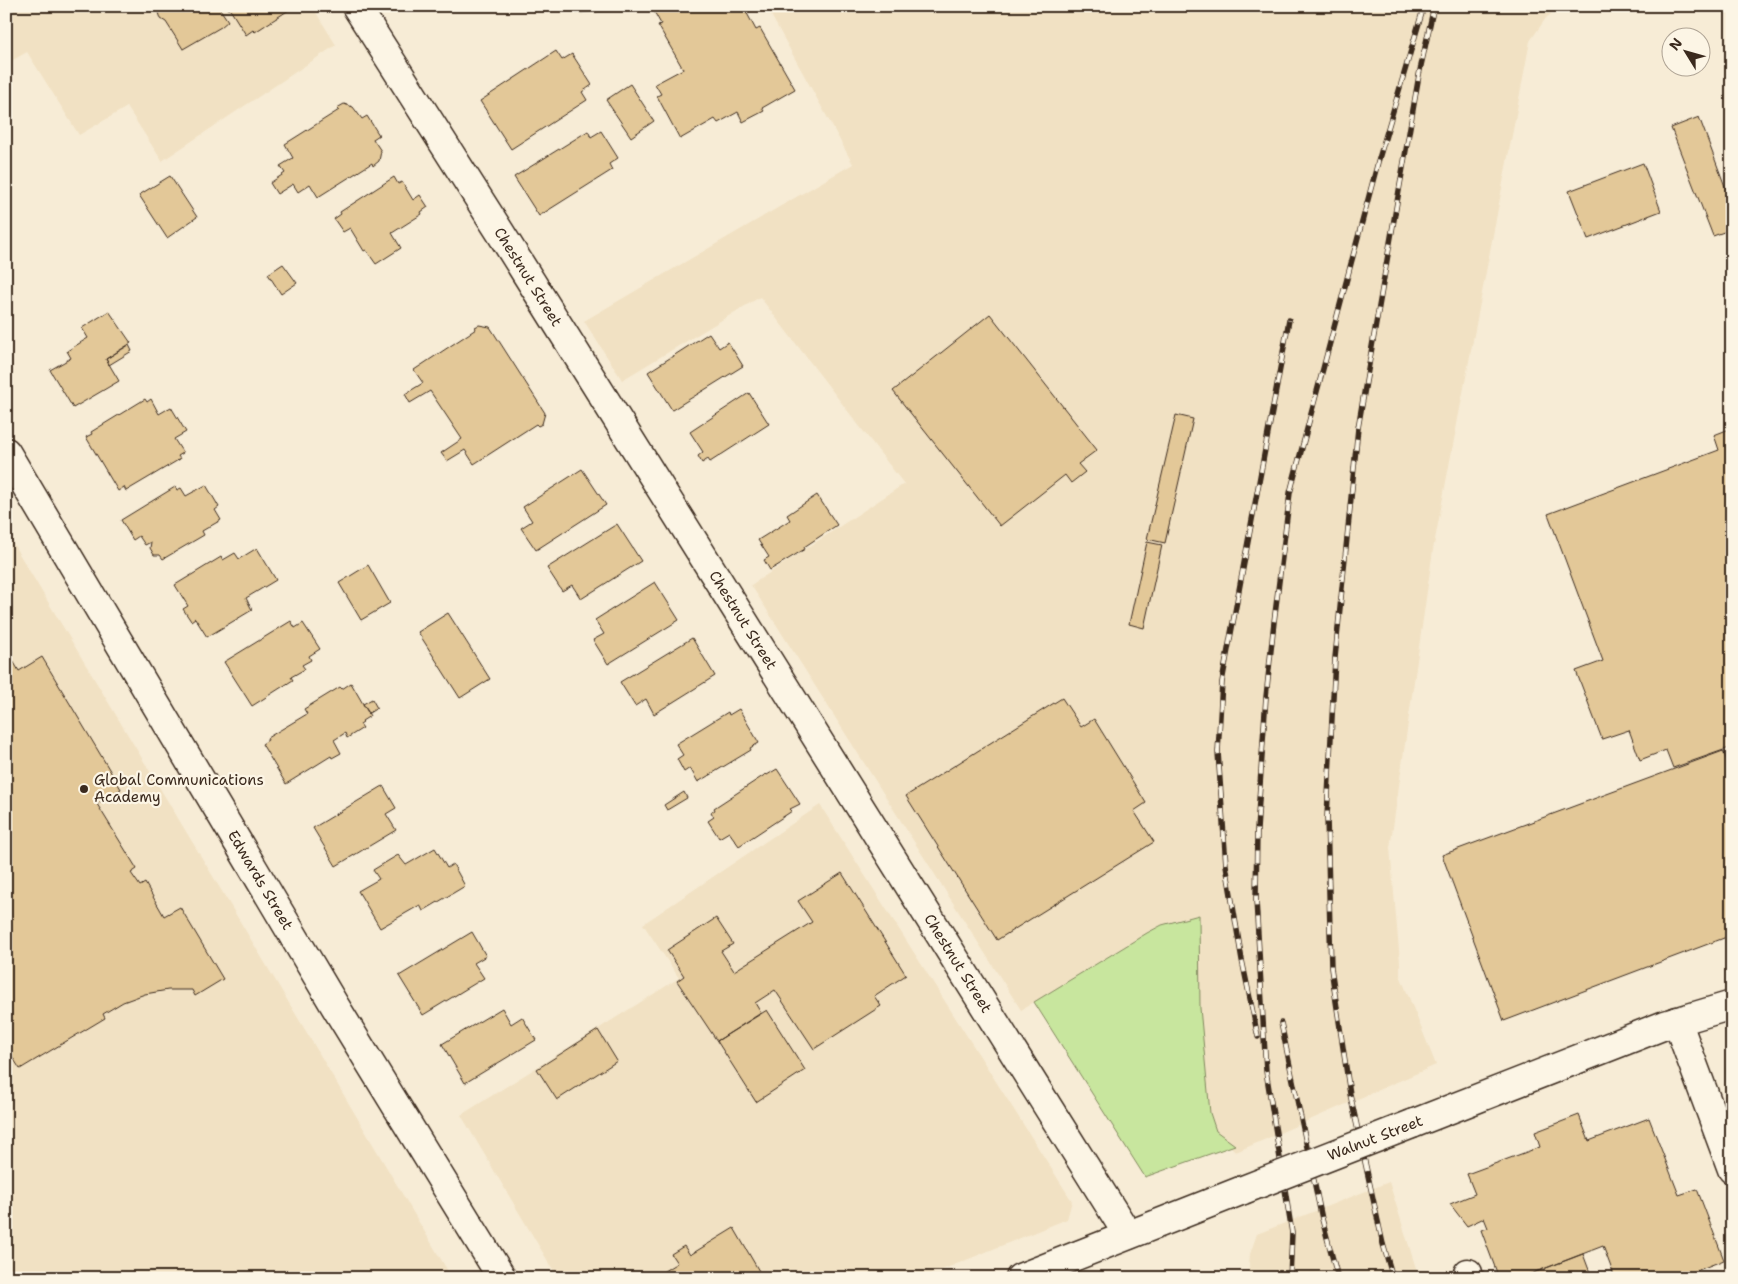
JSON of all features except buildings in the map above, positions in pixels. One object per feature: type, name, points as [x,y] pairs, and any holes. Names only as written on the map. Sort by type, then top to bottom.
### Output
[{"type":"street","name":"Chestnut Street","points":[[356,6],[500,232],[1128,1235]]},
{"type":"street","name":"Edwards Street","points":[[6,452],[334,1006],[502,1278]]},
{"type":"street","name":"Walnut Street","points":[[1020,1278],[1677,1021],[1732,1005]]},
{"type":"street","points":[[1677,1021],[1732,1169]]},
{"type":"shaded area","points":[[6,6],[312,6],[336,45],[162,161],[127,107],[79,135],[27,52],[6,64]]},
{"type":"shaded area","points":[[766,6],[1561,6],[1546,18],[1530,41],[1433,550],[1390,848],[1400,975],[1436,1065],[1236,1152],[1216,1131],[1210,1113],[1200,1008],[1199,915],[1162,925],[1147,933],[1021,1010],[751,585],[904,484],[760,297],[622,380],[584,321],[853,164]]},
{"type":"shaded area","name":"Global Communications Academy","points":[[6,532],[313,1043],[452,1278],[6,1278]]},
{"type":"shaded area","points":[[820,805],[1072,1201],[1067,1219],[922,1278],[558,1278],[461,1115],[679,978],[643,924]]},
{"type":"shaded area","points":[[1389,1182],[1419,1278],[1248,1278],[1250,1254],[1257,1234]]},
{"type":"green space","points":[[1199,915],[1200,1008],[1210,1113],[1216,1131],[1235,1145],[1145,1177],[1034,1002],[1162,925]]},
{"type":"green space","points":[[1732,1053],[1732,1099],[1726,1070]]},
{"type":"railway","points":[[1290,1278],[1292,1233],[1266,1071],[1256,900],[1257,830],[1266,697],[1290,493],[1378,162],[1424,6]]},
{"type":"railway","points":[[1393,1278],[1383,1244],[1350,1094],[1331,968],[1327,817],[1335,658],[1358,428],[1419,75],[1434,6]]},
{"type":"railway","points":[[1258,1037],[1242,960],[1226,865],[1218,752],[1222,682],[1289,320]]},
{"type":"railway","points":[[1281,1023],[1322,1219],[1338,1278]]},
{"type":"place","name":"Global Communications Academy","points":[[84,789]]}]
